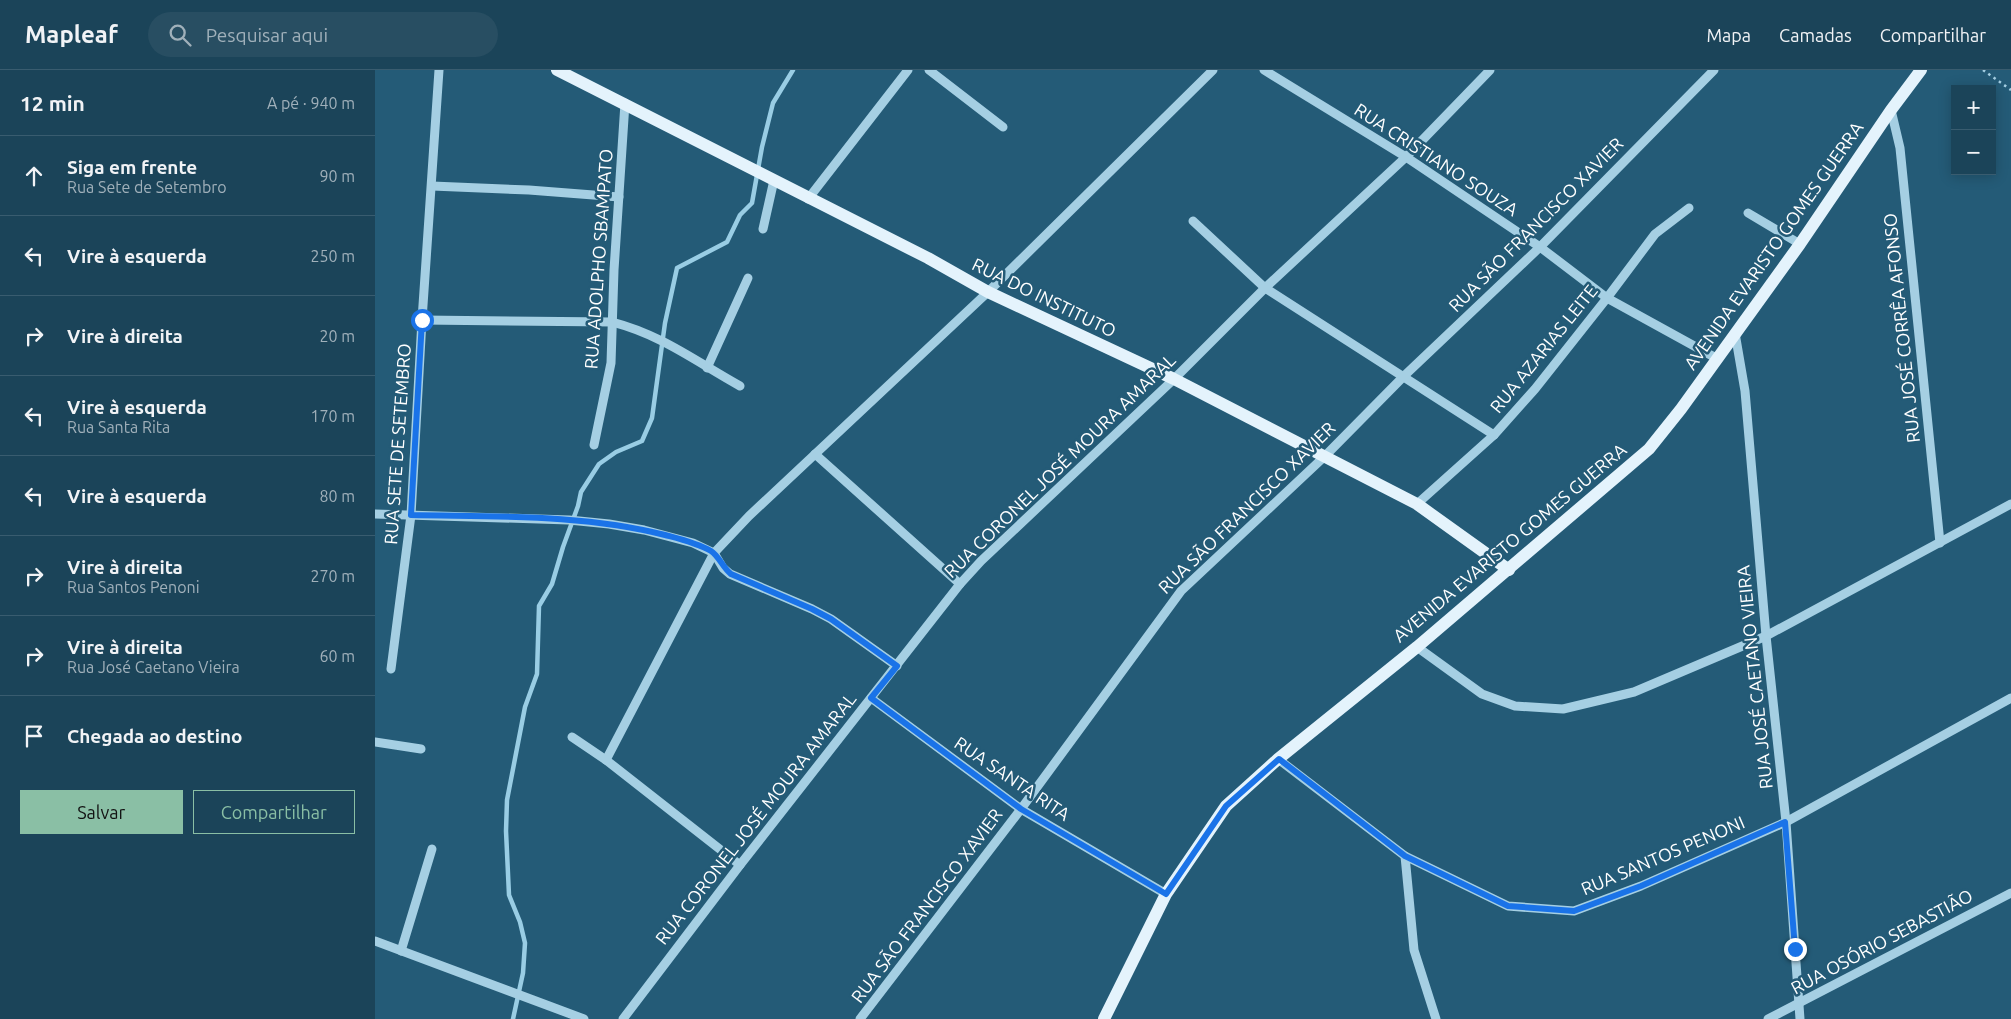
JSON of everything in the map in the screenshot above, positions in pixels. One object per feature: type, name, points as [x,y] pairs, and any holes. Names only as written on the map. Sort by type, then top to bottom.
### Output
[{"type":"main road","name":"RUA DO INSTITUTO","points":[[557,70],[625,103],[808,199],[928,258],[988,292],[1174,379],[1417,504],[1509,570]]},
{"type":"main road","name":"AVENIDA EVARISTO GOMES GUERRA","points":[[1104,1019],[1166,894],[1226,806],[1279,759],[1509,570],[1649,448],[1681,409],[1800,244],[1891,110],[1921,70]]},
{"type":"street","name":"RUA SETE DE SETEMBRO","points":[[391,669],[411,515],[439,70]]},
{"type":"street","points":[[808,199],[908,70]]},
{"type":"street","points":[[929,70],[1003,127]]},
{"type":"street","points":[[606,760],[714,553],[749,516],[988,292],[1213,70]]},
{"type":"street","name":"RUA CRISTIANO SOUZA","points":[[1264,70],[1406,157],[1540,247],[1607,298],[1716,358]]},
{"type":"street","name":"RUA CORONEL JOSÉ MOURA AMARAL","points":[[623,1019],[741,864],[981,561],[1174,379],[1265,288],[1406,157],[1490,70]]},
{"type":"street","name":"RUA SÃO FRANCISCO XAVIER","points":[[860,1019],[1021,809],[1181,591],[1325,456],[1404,376],[1540,247],[1714,70]]},
{"type":"street","name":"RUA ADOLPHO SBAMPATO","points":[[594,445],[611,363],[611,322],[625,103]]},
{"type":"street","name":"RUA JOSÉ CORRÊA AFONSO","points":[[1891,110],[1900,148],[1940,543]]},
{"type":"street","points":[[763,229],[773,180]]},
{"type":"street","points":[[431,186],[529,190],[619,197]]},
{"type":"street","name":"RUA AZARIAS LEITE","points":[[1417,504],[1494,435],[1535,389],[1655,234],[1689,208]]},
{"type":"street","points":[[1748,213],[1800,244]]},
{"type":"street","points":[[1193,221],[1265,288],[1494,435]]},
{"type":"street","points":[[707,368],[748,278]]},
{"type":"street","points":[[422,320],[611,322],[636,328],[657,337],[740,386]]},
{"type":"street","name":"RUA JOSÉ CAETANO VIEIRA","points":[[1735,333],[1745,391],[1766,636],[1785,822],[1800,1019]]},
{"type":"street","points":[[815,454],[961,584]]},
{"type":"street","points":[[1417,647],[1482,694],[1515,706],[1563,708],[1635,692],[1766,636],[2011,504]]},
{"type":"street","points":[[375,514],[569,520],[644,530],[686,541],[714,553],[723,568],[731,574],[831,619],[897,666]]},
{"type":"street","name":"RUA SANTA RITA","points":[[871,698],[1021,809],[1166,894]]},
{"type":"street","name":"RUA SANTOS PENONI","points":[[1279,759],[1405,856],[1508,906],[1574,911],[1641,886],[1785,822],[2011,698]]},
{"type":"street","points":[[572,736],[741,864]]},
{"type":"street","points":[[375,742],[421,749]]},
{"type":"street","points":[[401,951],[432,849]]},
{"type":"street","points":[[1405,856],[1414,950],[1436,1019]]},
{"type":"street","name":"RUA OSÓRIO SEBASTIÃO","points":[[1768,1019],[2011,893]]},
{"type":"street","points":[[375,941],[585,1019]]},
{"type":"path","points":[[1983,70],[2011,90]]},
{"type":"waterway","points":[[513,1019],[523,973],[525,943],[520,922],[509,895],[506,831],[507,800],[525,707],[537,674],[539,606],[552,584],[581,492],[599,464],[616,452],[642,441],[652,418],[665,323],[677,268],[727,242],[740,215],[752,203],[762,147],[773,103],[793,70]]},
{"type":"route","points":[[422,320],[411,515],[569,520],[609,524],[644,530],[706,548],[714,553],[723,568],[740,580],[812,609],[831,619],[897,666],[871,698],[921,736],[1021,809],[1132,872],[1166,894],[1226,806],[1279,759],[1405,856],[1508,906],[1574,911],[1641,886],[1785,822],[1795,949]]}]
